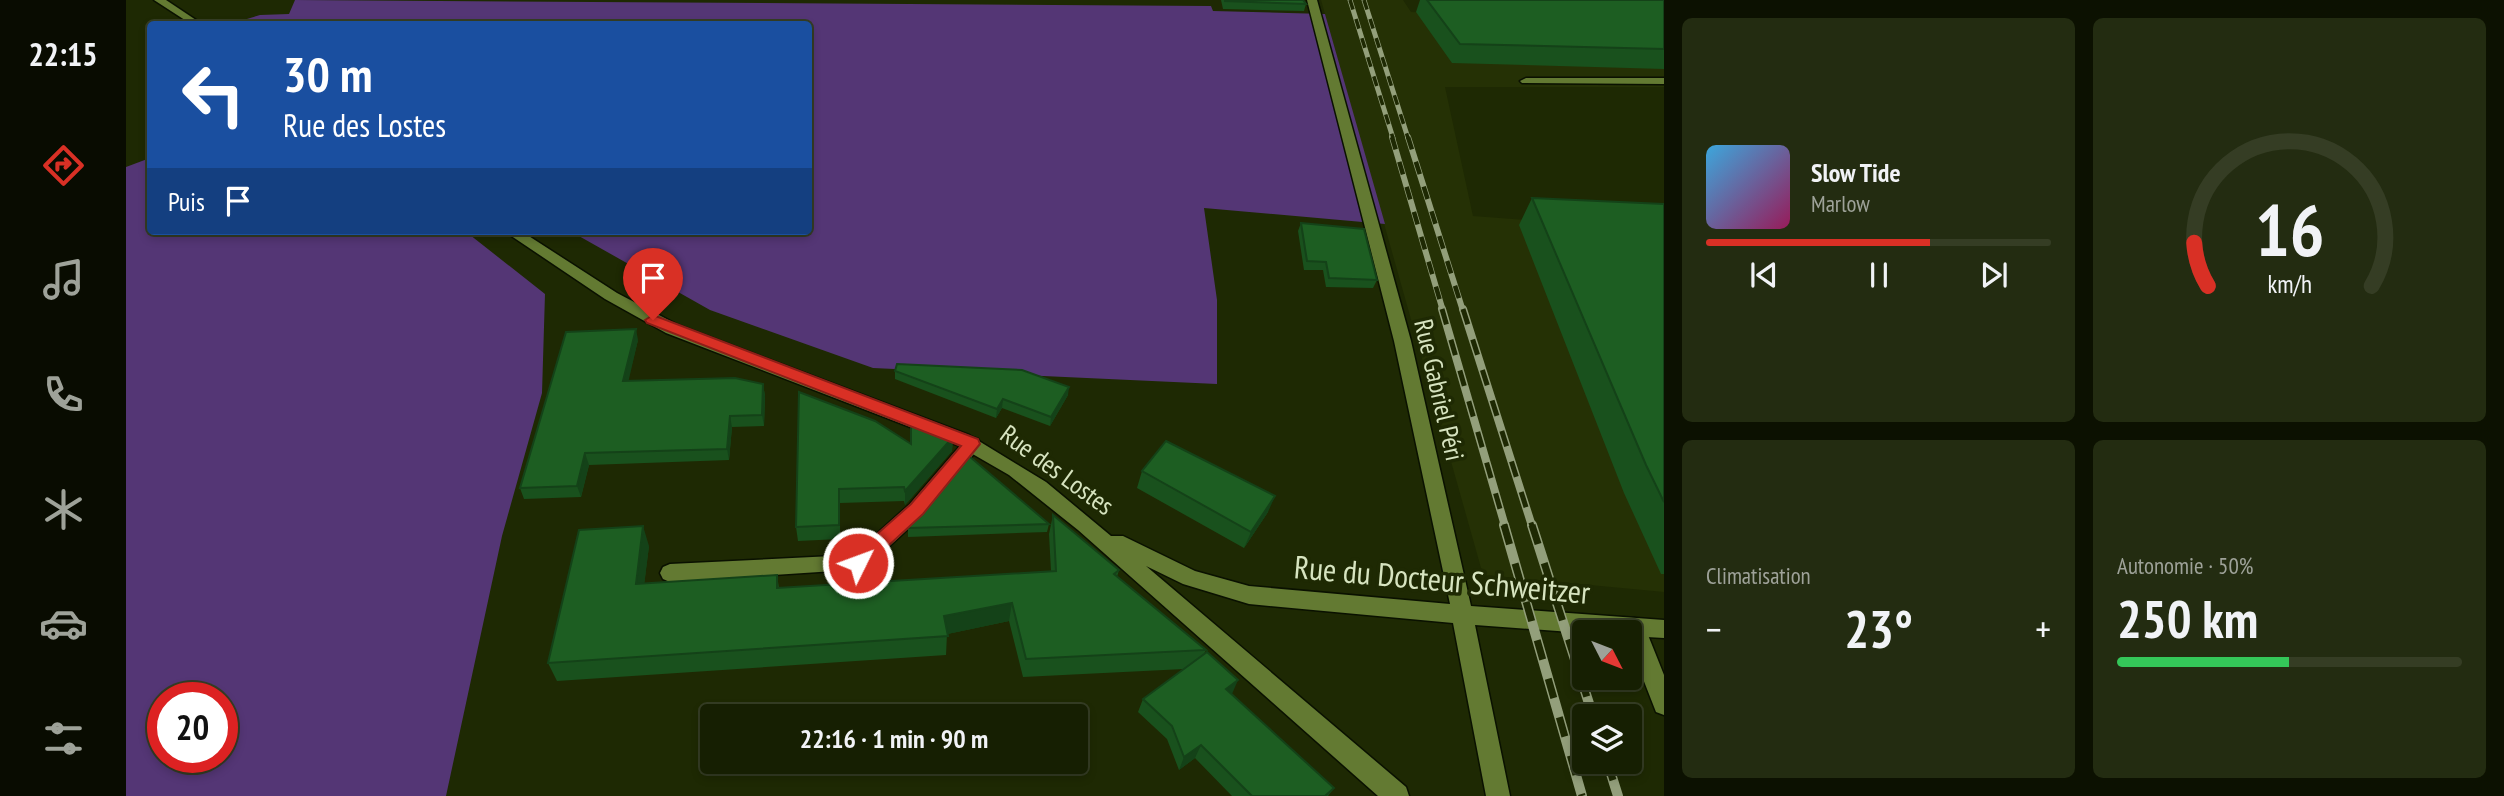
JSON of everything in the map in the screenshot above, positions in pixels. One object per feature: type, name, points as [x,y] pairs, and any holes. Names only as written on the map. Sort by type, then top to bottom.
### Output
[{"type":"street","points":[[159,0],[192,21]]},
{"type":"street","name":"Rue Gabriel Péri","points":[[1312,0],[1414,389],[1449,562],[1464,616],[1498,796]]},
{"type":"street","points":[[1526,81],[1664,81]]},
{"type":"street","name":"Rue des Lostes","points":[[517,235],[611,296],[671,329],[972,444],[1025,475],[1097,532],[1140,573],[1397,796]]},
{"type":"street","points":[[670,573],[858,563],[917,509],[972,444]]},
{"type":"street","name":"Rue du Docteur Schweitzer","points":[[1097,532],[1157,564],[1217,586],[1274,598],[1464,616],[1572,622]]},
{"type":"street","name":"Rue du Docteur Schweitzer","points":[[1642,627],[1664,629]]},
{"type":"street","points":[[1642,647],[1664,704]]},
{"type":"shaded area","points":[[295,0],[1211,6],[1213,11],[1325,14],[1385,224],[1204,208],[1217,300],[1217,384],[873,368],[710,310],[577,235],[812,235],[812,21],[240,21],[260,15],[289,14]]},
{"type":"shaded area","points":[[1321,0],[1403,0],[1411,12],[1664,21],[1664,87],[1445,87],[1473,216],[1664,230],[1664,592],[1483,575]]},
{"type":"shaded area","points":[[147,159],[147,235],[470,235],[545,294],[542,393],[502,536],[446,796],[126,796],[126,167]]},
{"type":"building","points":[[1303,0],[1306,4],[1225,1]]},
{"type":"building","points":[[1427,0],[1664,0],[1664,49],[1460,44]]},
{"type":"building","points":[[1532,198],[1664,204],[1664,502],[1646,465]]},
{"type":"building","points":[[1301,223],[1364,229],[1377,280],[1329,278],[1326,262],[1307,261]]},
{"type":"building","points":[[636,329],[623,381],[735,378],[763,384],[762,415],[730,416],[727,449],[585,453],[577,486],[520,488],[566,332]]},
{"type":"building","points":[[897,364],[1022,370],[1069,387],[1051,417],[1003,399],[997,409],[895,371]]},
{"type":"building","points":[[799,392],[875,421],[911,444],[911,416],[943,428],[953,437],[905,491],[904,487],[839,489],[839,525],[796,527]]},
{"type":"building","points":[[1166,441],[1275,496],[1251,532],[1142,471]]},
{"type":"building","points":[[969,456],[1049,524],[908,528],[908,524]]},
{"type":"building","points":[[1053,515],[1119,570],[1114,574],[1206,650],[1026,659],[1012,603],[944,616],[948,636],[548,663],[579,530],[643,526],[636,584],[777,575],[777,588],[1056,571]]},
{"type":"building","points":[[1207,652],[1238,680],[1226,689],[1334,788],[1325,796],[1252,796],[1201,745],[1184,757],[1172,726],[1143,699]]},
{"type":"railway","points":[[1350,0],[1393,138]]},
{"type":"railway","points":[[1364,0],[1408,138]]},
{"type":"railway","points":[[1392,137],[1443,311]]},
{"type":"railway","points":[[1408,137],[1463,311]]},
{"type":"railway","points":[[1442,309],[1505,526]]},
{"type":"railway","points":[[1463,309],[1532,526]]},
{"type":"railway","points":[[1504,525],[1582,796]]},
{"type":"railway","points":[[1532,525],[1589,704]]},
{"type":"railway","points":[[1611,774],[1618,796]]},
{"type":"route","points":[[653,320],[972,444],[917,509],[858,563]]}]
